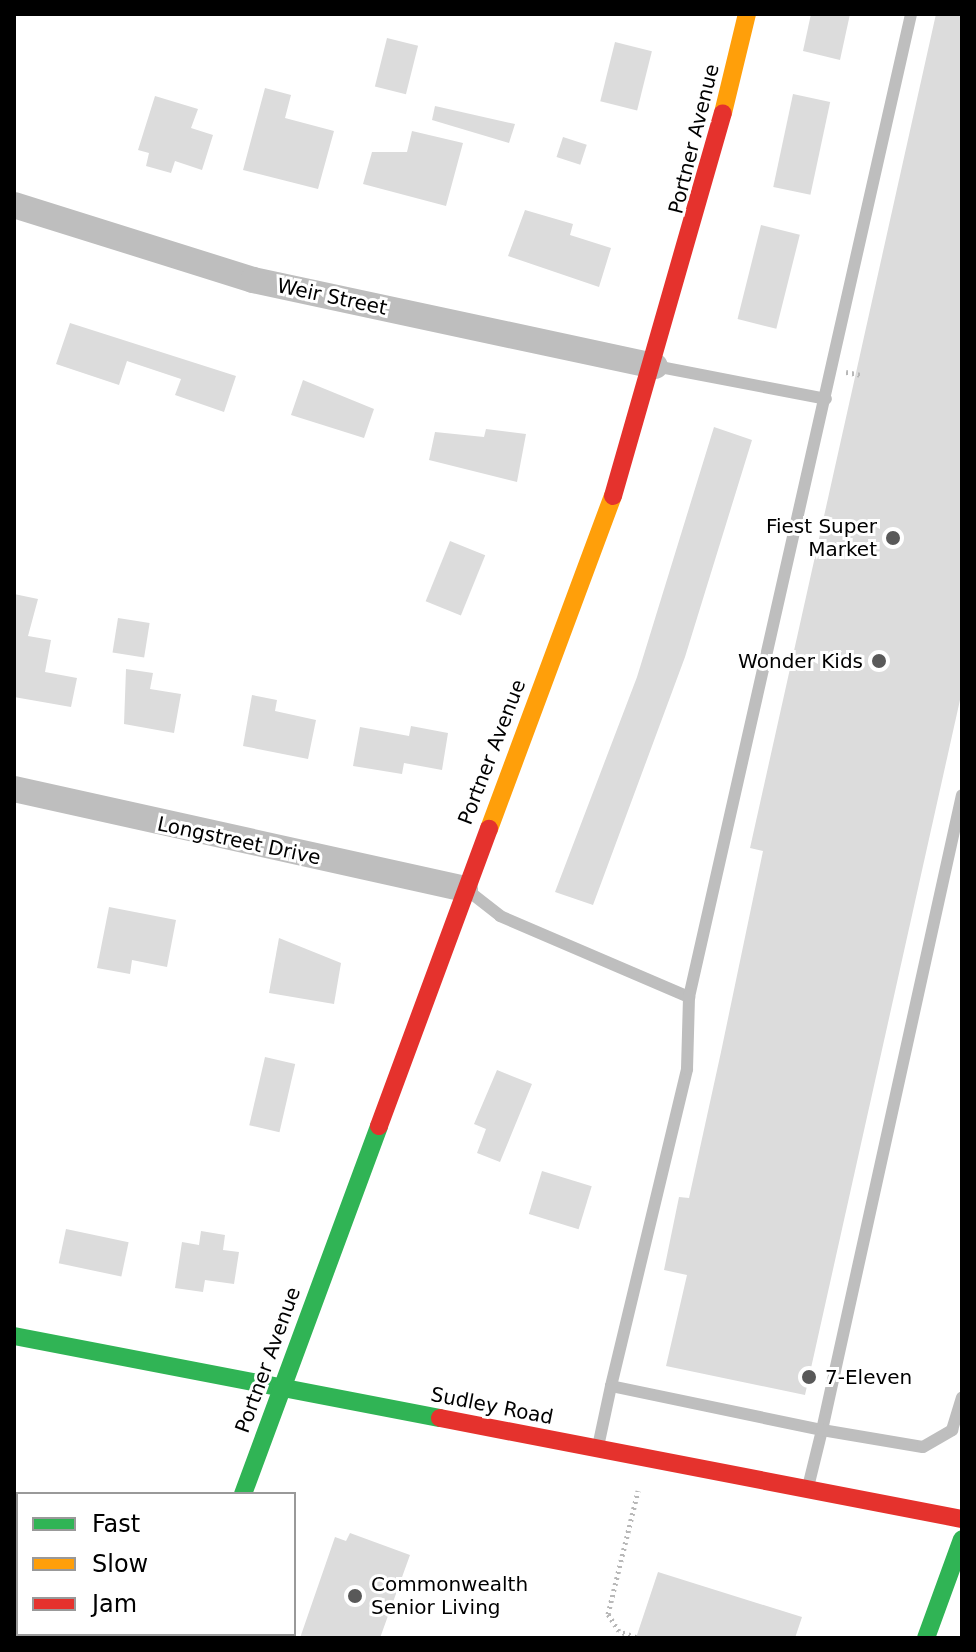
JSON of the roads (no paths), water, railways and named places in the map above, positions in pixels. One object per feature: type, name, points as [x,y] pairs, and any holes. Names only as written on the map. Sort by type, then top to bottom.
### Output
[{"type":"street","name":"Portner Avenue","points":[[244,1492],[655,366],[747,14]]},
{"type":"street","name":"Weir Street","points":[[14,205],[253,280],[655,366]]},
{"type":"street","name":"Longstreet Drive","points":[[14,789],[465,889]]},
{"type":"street","name":"Sudley Road","points":[[14,1336],[962,1519]]},
{"type":"street","points":[[926,1638],[962,1539]]},
{"type":"lane","points":[[597,1449],[687,1069],[689,997],[911,14]]},
{"type":"lane","points":[[655,366],[826,399]]},
{"type":"lane","points":[[808,1489],[962,795]]},
{"type":"lane","points":[[465,889],[500,916],[689,997]]},
{"type":"lane","points":[[611,1386],[822,1430],[923,1447],[952,1430],[962,1398]]},
{"type":"place","name":"Fiest Super Market","points":[[893,538]]},
{"type":"place","name":"Wonder Kids","points":[[879,661]]},
{"type":"place","name":"7-Eleven","points":[[809,1377]]},
{"type":"place","name":"Commonwealth Senior Living","points":[[355,1596]]}]
